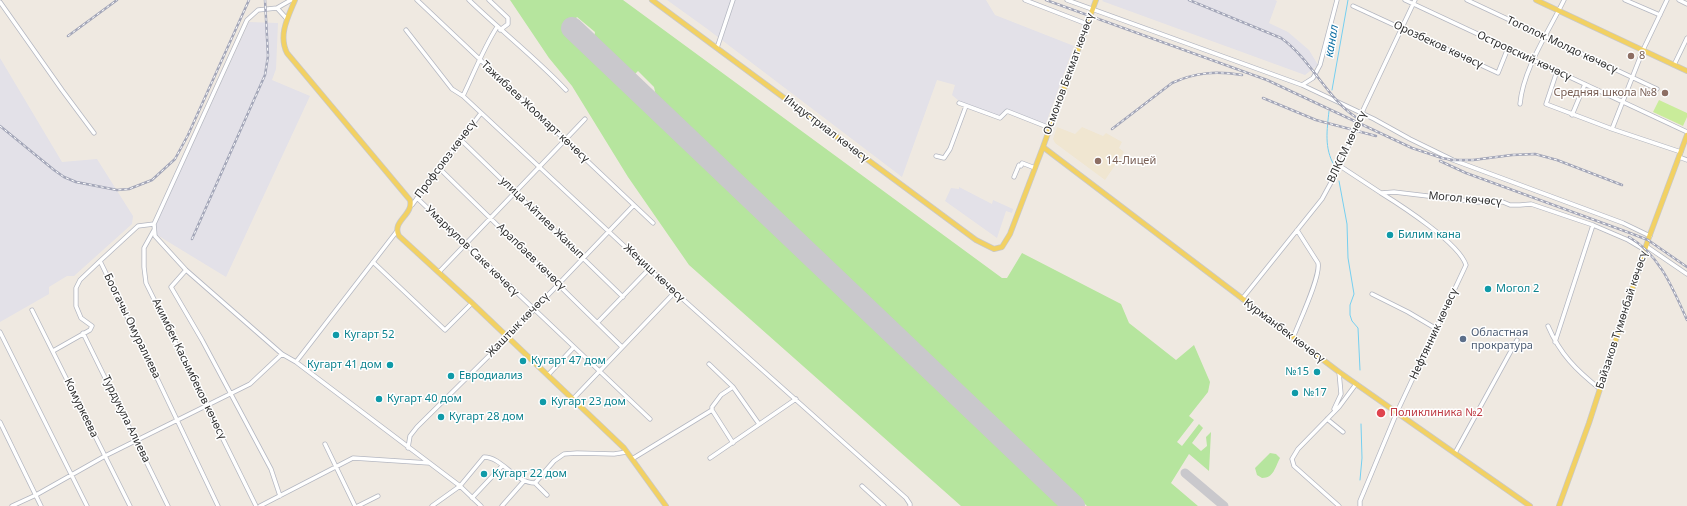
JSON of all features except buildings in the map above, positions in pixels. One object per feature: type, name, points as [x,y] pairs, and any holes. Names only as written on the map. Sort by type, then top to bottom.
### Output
[{"type":"main road","points":[[295,0],[287,19],[283,35],[284,47],[287,53],[407,195],[412,205],[397,226],[396,231],[399,236],[573,398],[627,452],[666,506]]},
{"type":"main road","name":"Индустриал көчөсү","points":[[652,0],[976,240],[994,249],[1002,247]]},
{"type":"main road","name":"Осмонов Бекмат көчөсү","points":[[1002,247],[1010,234],[1043,148],[1096,0]]},
{"type":"main road","points":[[1536,0],[1687,71]]},
{"type":"main road","name":"Байзаков Түмөнбай көчөсү","points":[[1559,506],[1600,389],[1645,248],[1687,133]]},
{"type":"main road","name":"Курманбек көчөсү","points":[[1043,148],[1339,372],[1530,506]]},
{"type":"street","points":[[291,0],[277,8],[258,10],[247,20],[154,224],[155,236],[186,270],[282,354],[296,362],[460,486],[480,506]]},
{"type":"street","name":"Тажибаев Жоомарт көчөсү","points":[[417,0],[653,223]]},
{"type":"street","points":[[469,0],[498,29],[554,77],[566,90]]},
{"type":"street","points":[[463,96],[487,43],[498,29],[508,24],[508,18],[489,0]]},
{"type":"street","points":[[717,48],[733,0]]},
{"type":"street","points":[[1025,0],[1087,24]]},
{"type":"street","points":[[1067,0],[1302,85],[1362,113],[1453,160],[1623,223],[1650,236]]},
{"type":"street","points":[[1302,85],[1313,78],[1320,65],[1337,0]]},
{"type":"street","name":"Островский көчөсү","points":[[1405,0],[1414,2],[1687,133]]},
{"type":"street","name":"Тоголок Молдо көчөсү","points":[[1467,0],[1657,89]]},
{"type":"street","points":[[1520,104],[1521,91],[1534,60],[1564,0]]},
{"type":"street","points":[[1625,0],[1660,15]]},
{"type":"street","points":[[1612,129],[1632,78],[1667,0]]},
{"type":"street","points":[[1679,0],[1687,4]]},
{"type":"street","points":[[0,2],[94,133]]},
{"type":"street","name":"ВЛКСМ көчөсү","points":[[1242,299],[1322,199],[1340,166],[1362,113],[1414,2]]},
{"type":"street","name":"Орозбеков көчөсү","points":[[1353,6],[1498,73],[1508,48]]},
{"type":"street","points":[[277,8],[287,19]]},
{"type":"street","name":"Жеңиш көчөсү","points":[[406,30],[452,89],[463,96],[674,293],[796,399],[906,498],[910,506]]},
{"type":"street","points":[[1674,64],[1687,38]]},
{"type":"street","points":[[1557,71],[1546,104],[1680,154],[1687,160]]},
{"type":"street","points":[[1572,114],[1585,84]]},
{"type":"street","points":[[958,103],[1000,118],[1007,111],[1050,128]]},
{"type":"street","points":[[936,156],[944,158],[950,148],[966,106]]},
{"type":"street","name":"Профсоюз көчөсү","points":[[412,205],[481,113]]},
{"type":"street","points":[[439,272],[585,119]]},
{"type":"street","name":"улица Айтиев Жакып","points":[[461,140],[622,297]]},
{"type":"street","points":[[1014,177],[1019,165],[1021,166],[1022,163],[1035,168]]},
{"type":"street","points":[[1340,166],[1381,193]]},
{"type":"street","name":"Арапбаев көчөсү","points":[[439,168],[622,347]]},
{"type":"street","name":"Могол көчөсү","points":[[1381,193],[1394,192],[1478,202],[1503,202],[1510,205],[1531,204],[1593,225],[1628,240],[1645,248],[1687,274]]},
{"type":"street","name":"Нефтянник көчөсү","points":[[1360,506],[1360,501],[1397,412],[1435,328],[1466,265],[1465,261],[1449,243],[1381,193]]},
{"type":"street","name":"Умаркулов Саке көчөсү","points":[[417,198],[650,419]]},
{"type":"street","name":"Жаштык көчөсү","points":[[408,448],[410,436],[417,428],[508,337],[634,205]]},
{"type":"street","name":"Боогачы Омуралиева","points":[[154,224],[138,226],[100,261],[218,506]]},
{"type":"street","points":[[1555,342],[1593,225]]},
{"type":"street","name":"Акимбек Касымбеков көчөсү","points":[[154,230],[144,248],[146,283],[256,506]]},
{"type":"street","points":[[1293,338],[1319,267],[1318,262],[1297,230]]},
{"type":"street","points":[[296,362],[396,231]]},
{"type":"street","points":[[53,351],[90,330],[92,326],[81,318],[76,306],[76,288],[80,280],[100,261]]},
{"type":"street","points":[[373,262],[445,330],[472,303]]},
{"type":"street","points":[[598,322],[648,269]]},
{"type":"street","points":[[186,270],[171,287],[232,394],[271,469],[280,496]]},
{"type":"street","points":[[573,398],[674,293]]},
{"type":"street","points":[[1372,294],[1408,312],[1435,328]]},
{"type":"street","name":"Комуркеева","points":[[32,310],[130,506]]},
{"type":"street","points":[[1548,326],[1555,342],[1565,357],[1584,376],[1600,389]]},
{"type":"street","points":[[0,332],[87,506]]},
{"type":"street","name":"Турдукула Алиева","points":[[83,333],[168,506]]},
{"type":"street","points":[[1455,453],[1517,340]]},
{"type":"street","points":[[548,375],[574,347]]},
{"type":"street","points":[[12,506],[36,495],[105,456],[250,384],[282,354]]},
{"type":"street","points":[[709,364],[733,387],[759,424]]},
{"type":"street","points":[[1332,414],[1341,394],[1339,372]]},
{"type":"street","points":[[1339,506],[1294,466],[1292,462],[1293,456],[1298,449],[1339,407],[1356,384]]},
{"type":"street","points":[[632,459],[712,410],[712,407],[721,395],[733,387]]},
{"type":"street","points":[[710,458],[796,399]]},
{"type":"street","points":[[712,410],[732,443]]},
{"type":"street","points":[[1327,419],[1343,432]]},
{"type":"street","points":[[0,422],[41,506]]},
{"type":"street","points":[[325,444],[355,506]]},
{"type":"street","points":[[535,483],[554,461],[564,454],[614,454],[627,452]]},
{"type":"street","points":[[432,506],[460,486],[484,457],[489,457],[524,481],[535,483],[547,495]]},
{"type":"street","points":[[260,506],[353,458],[429,463]]},
{"type":"street","points":[[472,498],[502,466]]},
{"type":"street","points":[[502,506],[524,481]]},
{"type":"street","points":[[862,486],[884,506]]},
{"type":"street","points":[[358,506],[378,496]]},
{"type":"shaded area","points":[[667,0],[986,0],[995,15],[1074,46],[1045,126],[1006,110],[996,118],[966,107],[952,95],[955,85],[937,80],[902,177]]},
{"type":"shaded area","points":[[1275,0],[1277,1],[1269,23],[1288,32],[1309,50],[1318,65],[1305,75],[1102,1]]},
{"type":"shaded area","points":[[249,22],[278,23],[276,69],[272,80],[310,96],[226,277],[157,235],[155,226]]},
{"type":"shaded area","points":[[0,58],[62,162],[97,159],[133,216],[132,224],[74,276],[67,276],[49,287],[49,294],[0,322]]},
{"type":"shaded area","name":"14-Лицей","points":[[1057,127],[1075,134],[1082,127],[1103,136],[1106,133],[1122,142],[1119,148],[1124,152],[1105,180],[1055,143],[1053,139]]},
{"type":"shaded area","points":[[959,187],[992,204],[993,200],[1013,209],[1012,213],[1006,211],[997,238],[945,201],[951,188],[959,189]]},
{"type":"green space","points":[[510,0],[623,0],[1002,278],[1007,278],[1022,253],[1121,304],[1129,323],[1176,360],[1194,345],[1210,382],[1208,392],[1189,416],[1194,420],[1177,442],[1182,446],[1199,424],[1203,428],[1192,443],[1201,451],[1207,446],[1206,437],[1211,432],[1209,471],[1189,454],[1171,483],[1198,506],[1087,506],[656,96],[654,87],[638,71],[634,75],[594,38],[595,32],[577,17],[564,32],[1062,506],[961,506],[689,265],[628,177],[572,86],[549,58]]},
{"type":"green space","points":[[1659,100],[1687,113],[1683,126],[1653,112]]},
{"type":"green space","points":[[1270,453],[1276,454],[1280,458],[1272,474],[1266,478],[1262,478],[1257,475],[1255,468]]},
{"type":"waterway","name":"канал","points":[[1332,90],[1348,0]]},
{"type":"waterway","points":[[1329,111],[1327,145],[1334,165]]},
{"type":"waterway","points":[[1339,181],[1347,224],[1348,258],[1354,294],[1350,305],[1350,315],[1352,321],[1358,328],[1360,370]]},
{"type":"waterway","points":[[1360,480],[1362,458],[1361,424]]},
{"type":"taxiway","points":[[1185,473],[1224,506]]},
{"type":"runway","points":[[572,28],[1074,506]]},
{"type":"railway","points":[[68,36],[117,0]]},
{"type":"railway","points":[[0,126],[54,170],[64,177],[76,182],[117,190],[129,189],[152,180],[175,159],[188,135],[249,0]]},
{"type":"railway","points":[[192,239],[265,75],[268,56],[265,0]]},
{"type":"railway","points":[[1046,0],[1267,80],[1412,148],[1442,158],[1453,160],[1473,160],[1512,155],[1535,154],[1557,160],[1622,185]]},
{"type":"railway","points":[[1189,0],[1281,38],[1292,47],[1346,110],[1357,118]]},
{"type":"railway","points":[[1112,129],[1172,83],[1181,79],[1207,73],[1242,75]]},
{"type":"railway","points":[[1263,98],[1316,120],[1376,136]]},
{"type":"railway","points":[[1440,161],[1466,173],[1648,240],[1687,267]]},
{"type":"railway","points":[[1629,237],[1640,244],[1657,263],[1671,285],[1687,320]]},
{"type":"place","name":"8","points":[[1631,56]]},
{"type":"place","name":"Средняя школа №8","points":[[1665,93]]},
{"type":"place","name":"14-Лицей","points":[[1098,161]]},
{"type":"place","name":"Билим кана","points":[[1390,235]]},
{"type":"place","name":"Могол 2","points":[[1488,289]]},
{"type":"place","name":"Кугарт 52","points":[[336,335]]},
{"type":"place","name":"Областная прократура","points":[[1463,339]]},
{"type":"place","name":"Кугарт 47 дом","points":[[523,361]]},
{"type":"place","name":"Кугарт 41 дом","points":[[390,365]]},
{"type":"place","name":"№15","points":[[1317,372]]},
{"type":"place","name":"Евродиализ","points":[[451,376]]},
{"type":"place","name":"№17","points":[[1295,393]]},
{"type":"place","name":"Кугарт 40 дом","points":[[379,399]]},
{"type":"place","name":"Кугарт 23 дом","points":[[543,402]]},
{"type":"place","name":"Поликлиника №2","points":[[1381,413]]},
{"type":"place","name":"Кугарт 28 дом","points":[[441,417]]},
{"type":"place","name":"Кугарт 22 дом","points":[[484,474]]}]
